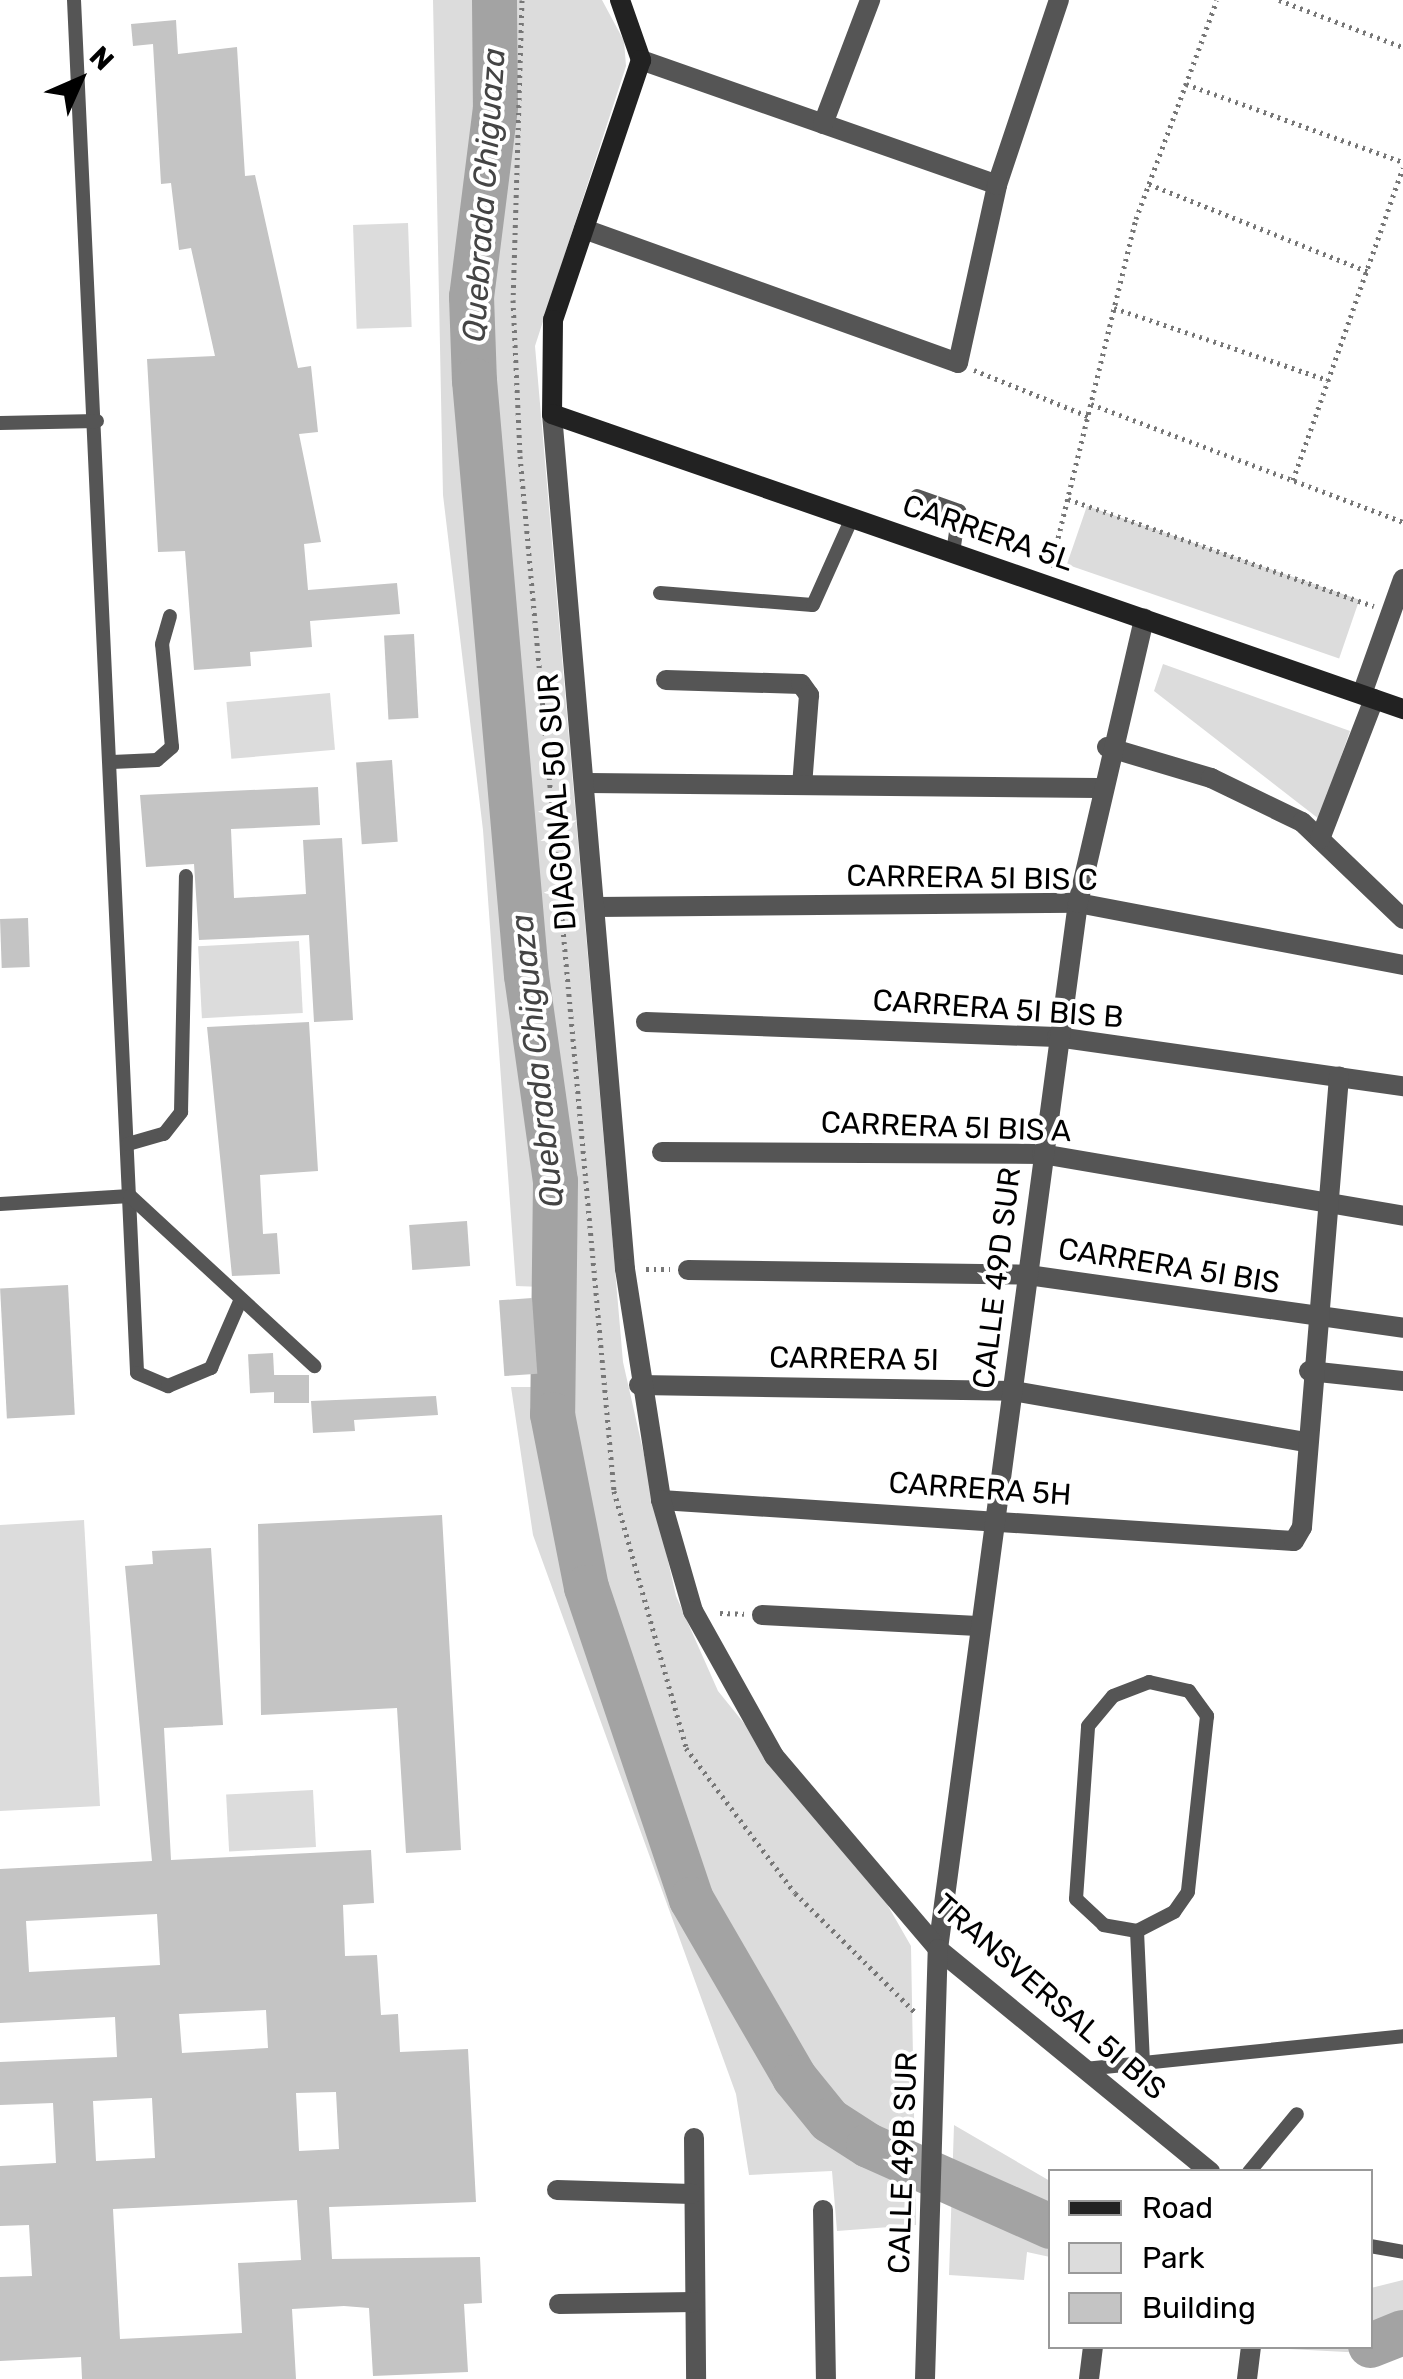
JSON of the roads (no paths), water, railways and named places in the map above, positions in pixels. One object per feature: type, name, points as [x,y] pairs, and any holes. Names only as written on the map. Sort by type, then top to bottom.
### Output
[{"type":"main road","points":[[620,0],[642,60]]},
{"type":"main road","name":"DIAGONAL 50 SUR","points":[[552,414],[553,320],[642,60]]},
{"type":"main road","name":"CARRERA 5L","points":[[552,414],[1403,709]]},
{"type":"street","points":[[823,124],[870,0]]},
{"type":"street","points":[[584,230],[958,363],[996,185],[1059,0]]},
{"type":"street","points":[[642,60],[996,185]]},
{"type":"street","name":"DIAGONAL 50 SUR","points":[[552,414],[588,783],[625,1269],[639,1385],[661,1500],[693,1611]]},
{"type":"street","points":[[1320,839],[1403,579]]},
{"type":"street","name":"CALLE 49D SUR","points":[[938,1949],[1057,1037],[1098,788],[1144,619]]},
{"type":"street","points":[[666,680],[800,684],[809,695],[802,785]]},
{"type":"street","points":[[1108,747],[1212,778],[1320,839],[1403,919]]},
{"type":"street","points":[[588,783],[1098,788]]},
{"type":"street","name":"CARRERA 5I BIS C","points":[[596,907],[1078,903],[1403,965]]},
{"type":"street","name":"CARRERA 5I BIS B","points":[[646,1022],[1057,1037],[1403,1086]]},
{"type":"street","points":[[1305,1442],[1338,1076]]},
{"type":"street","name":"CARRERA 5I BIS A","points":[[662,1152],[1042,1154],[1325,1206],[1403,1216]]},
{"type":"street","name":"CARRERA 5I BIS","points":[[688,1270],[1028,1274],[1315,1320],[1403,1328]]},
{"type":"street","points":[[1310,1371],[1403,1381]]},
{"type":"street","name":"CARRERA 5I","points":[[639,1385],[1013,1391],[1305,1442]]},
{"type":"street","name":"CARRERA 5H","points":[[661,1500],[994,1518],[1294,1541],[1302,1528],[1305,1442]]},
{"type":"street","name":"TRANSVERSAL 5I BIS","points":[[693,1611],[774,1756],[938,1949],[1206,2169]]},
{"type":"street","points":[[762,1615],[978,1626]]},
{"type":"street","name":"CALLE 49B SUR","points":[[925,2379],[936,2136],[938,1949]]},
{"type":"street","points":[[694,2138],[696,2379]]},
{"type":"street","points":[[557,2190],[692,2194]]},
{"type":"street","points":[[823,2210],[826,2379]]},
{"type":"street","points":[[560,2304],[694,2302]]},
{"type":"street","points":[[1089,2379],[1093,2349]]},
{"type":"street","points":[[1247,2379],[1251,2350]]},
{"type":"lane","points":[[74,0],[97,421],[137,1372],[168,1386],[211,1368],[241,1298]]},
{"type":"lane","points":[[0,422],[97,421]]},
{"type":"lane","points":[[917,496],[959,511],[954,553]]},
{"type":"lane","points":[[660,593],[813,605],[852,518]]},
{"type":"lane","points":[[112,762],[157,760],[172,747],[162,644],[170,616]]},
{"type":"lane","points":[[128,1144],[164,1134],[182,1112],[186,876]]},
{"type":"lane","points":[[0,1204],[130,1196],[314,1366]]},
{"type":"lane","points":[[1148,1682],[1188,1691],[1207,1716],[1188,1892],[1174,1912],[1137,1932],[1104,1925],[1076,1900],[1088,1726],[1113,1696],[1148,1682]]},
{"type":"lane","points":[[1137,1932],[1142,2064]]},
{"type":"lane","points":[[1085,2069],[1403,2036]]},
{"type":"lane","points":[[1251,2169],[1297,2114]]},
{"type":"lane","points":[[1373,2247],[1403,2252]]},
{"type":"waterway","name":"Quebrada Chiguaza","points":[[494,0],[495,107],[471,296],[474,380],[526,975],[555,1181],[552,1414],[586,1587],[691,1899],[794,2077],[829,2120],[868,2145],[1048,2225]]},
{"type":"waterway","name":"Quebrada Chiguaza","points":[[1373,2344],[1403,2332]]}]
